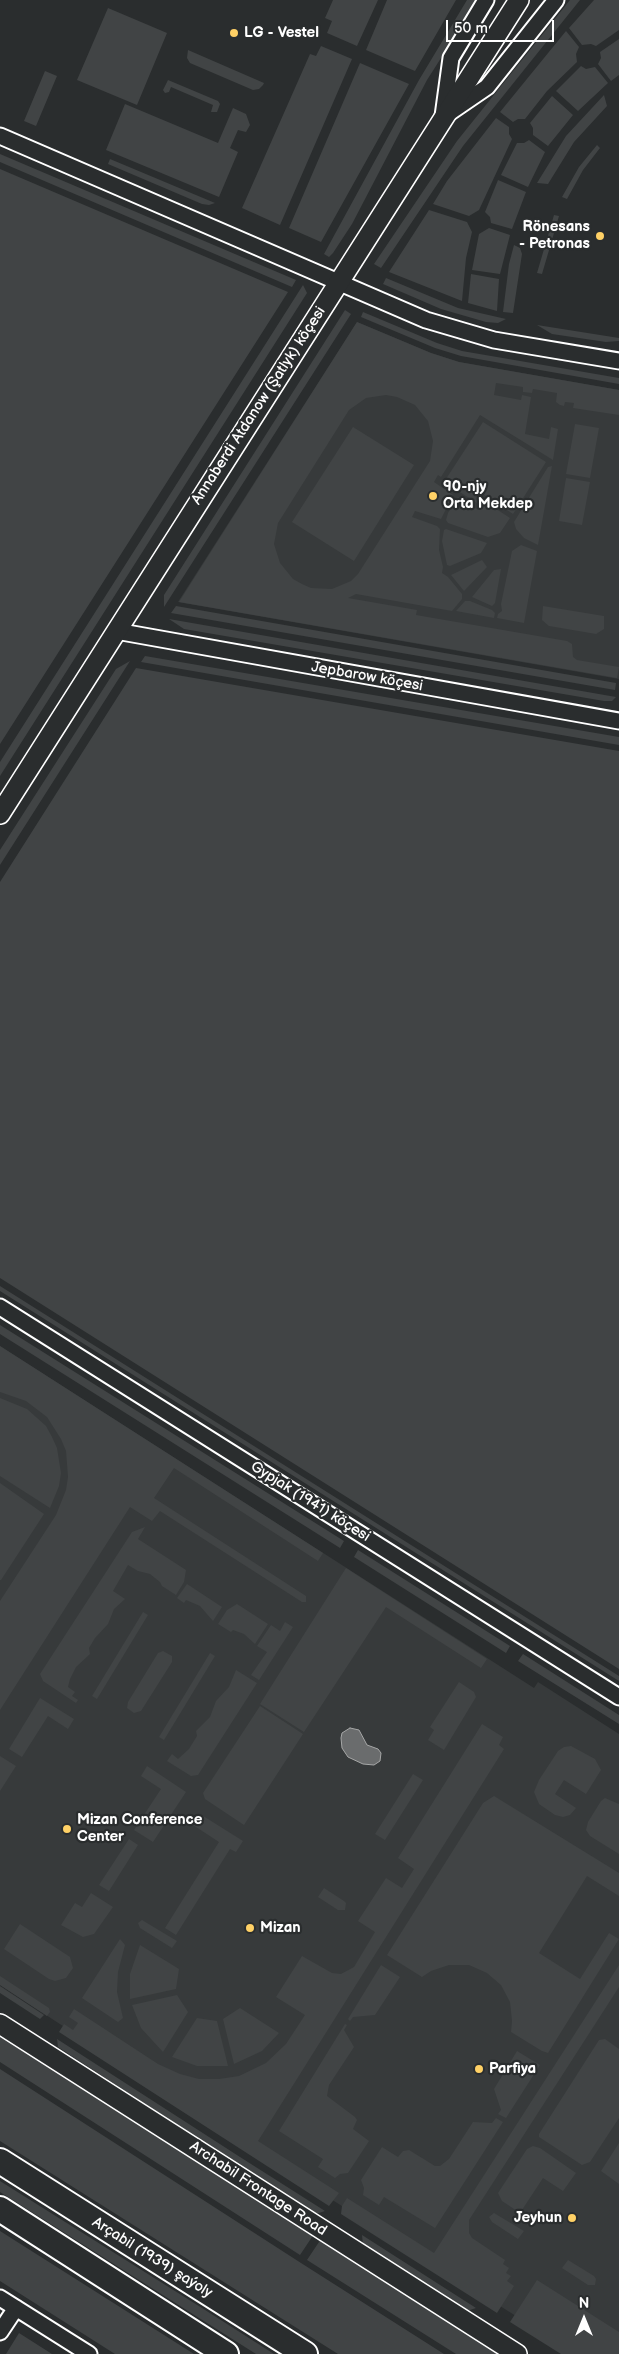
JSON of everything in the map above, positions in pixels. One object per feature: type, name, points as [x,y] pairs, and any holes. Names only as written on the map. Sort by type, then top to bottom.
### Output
[{"type":"main road","name":"Arçabil (1939) şaýoly","points":[[0,2161],[305,2354]]},
{"type":"main road","points":[[0,2209],[226,2354]]},
{"type":"street","points":[[443,116],[450,58],[486,0]]},
{"type":"street","name":"Annaberdi Atdanow (Şatlyk) köçesi","points":[[0,814],[443,116],[519,0]]},
{"type":"street","points":[[443,116],[487,87],[556,0]]},
{"type":"street","points":[[0,136],[448,328],[494,340],[619,361]]},
{"type":"street","name":"Jepbarow köçesi","points":[[116,631],[619,721]]},
{"type":"street","name":"Gypjak (1941) köçesi","points":[[0,1307],[619,1697]]},
{"type":"street","name":"Archabil Frontage Road","points":[[0,2024],[517,2354]]},
{"type":"street","points":[[0,2298],[89,2354]]},
{"type":"street","points":[[0,2332],[16,2308]]},
{"type":"shaded area","points":[[333,0],[378,0],[357,46],[327,33],[332,21],[325,18]]},
{"type":"shaded area","points":[[387,0],[456,0],[415,71],[366,50]]},
{"type":"shaded area","points":[[467,0],[478,0],[427,80],[352,224],[329,257],[324,254],[419,80]]},
{"type":"shaded area","points":[[570,0],[580,0],[463,146],[381,268],[374,264],[457,141]]},
{"type":"shaded area","points":[[594,0],[619,0],[619,30],[596,46],[591,44],[582,45],[569,28]]},
{"type":"shaded area","points":[[108,8],[167,33],[137,105],[77,80]]},
{"type":"shaded area","points":[[566,31],[579,47],[576,54],[577,62],[547,91],[525,119],[518,119],[513,122],[500,112]]},
{"type":"shaded area","points":[[619,39],[619,75],[611,81],[598,64],[601,58],[600,52]]},
{"type":"shaded area","points":[[321,46],[352,59],[280,225],[242,208],[310,54],[316,56]]},
{"type":"shaded area","points":[[188,50],[264,83],[259,89],[253,90],[190,63],[187,58]]},
{"type":"shaded area","points":[[360,63],[409,84],[321,242],[289,228]]},
{"type":"shaded area","points":[[581,66],[586,69],[595,67],[608,83],[578,111],[556,91]]},
{"type":"shaded area","points":[[45,71],[57,76],[36,126],[24,121]]},
{"type":"shaded area","points":[[168,80],[218,101],[220,104],[217,112],[211,112],[213,105],[171,87],[169,92],[165,93],[163,90]]},
{"type":"shaded area","points":[[604,95],[607,106],[574,142],[548,184],[537,183],[566,136]]},
{"type":"shaded area","points":[[552,96],[573,115],[548,146],[533,135],[533,128],[530,123]]},
{"type":"shaded area","points":[[125,104],[218,143],[233,108],[246,114],[250,125],[246,132],[238,130],[230,148],[238,152],[219,197],[106,150]]},
{"type":"shaded area","points":[[496,118],[509,127],[509,134],[512,139],[479,210],[469,216],[433,204],[447,181]]},
{"type":"shaded area","points":[[529,140],[545,152],[528,187],[501,175],[517,143],[524,143]]},
{"type":"shaded area","points":[[597,145],[600,148],[583,170],[567,199],[562,197],[579,167]]},
{"type":"shaded area","points":[[0,154],[296,280],[292,287],[0,162]]},
{"type":"shaded area","points":[[110,159],[215,203],[209,205],[202,204],[108,164]]},
{"type":"shaded area","points":[[0,169],[288,292],[0,744]]},
{"type":"shaded area","points":[[498,180],[526,192],[512,229],[491,223],[490,217],[485,212]]},
{"type":"shaded area","points":[[429,210],[467,222],[472,232],[466,258],[462,301],[389,272]]},
{"type":"shaded area","points":[[554,215],[559,216],[542,274],[537,273]]},
{"type":"shaded area","points":[[489,228],[510,235],[500,274],[472,270],[479,234]]},
{"type":"shaded area","points":[[514,245],[520,248],[522,254],[513,313],[503,312],[509,264]]},
{"type":"shaded area","points":[[471,274],[499,279],[497,311],[468,303]]},
{"type":"shaded area","points":[[386,278],[458,308],[506,319],[498,323],[486,322],[441,309],[383,284]]},
{"type":"shaded area","points":[[303,285],[307,293],[0,776],[0,762]]},
{"type":"shaded area","points":[[345,310],[351,314],[164,607],[164,595]]},
{"type":"shaded area","points":[[363,312],[437,343],[462,351],[619,378],[619,384],[461,356],[435,348],[361,317]]},
{"type":"shaded area","name":"90-njy Orta Mekdep","points":[[357,322],[431,353],[459,362],[619,390],[619,679],[178,602]]},
{"type":"shaded area","points":[[357,322],[431,353],[459,362],[619,390],[619,415],[573,408],[574,403],[565,402],[564,406],[560,405],[556,402],[557,393],[533,389],[532,393],[523,392],[523,387],[496,383],[494,395],[521,400],[522,395],[531,397],[525,434],[549,439],[551,427],[558,429],[553,460],[480,415],[441,477],[438,475],[434,482],[453,495],[441,519],[415,511],[412,517],[437,526],[440,529],[439,550],[443,567],[442,573],[448,577],[462,594],[462,599],[452,611],[356,594],[348,598],[417,610],[416,615],[567,641],[572,644],[573,657],[577,660],[619,667],[617,678],[179,602]],"holes":[[[386,395],[397,397],[415,405],[428,421],[433,441],[430,461],[358,574],[351,581],[332,589],[311,588],[302,584],[293,579],[280,563],[274,544],[278,523],[349,410],[366,398]]]},
{"type":"shaded area","points":[[537,325],[619,338],[619,341],[606,342],[552,334]]},
{"type":"shaded area","points":[[483,422],[546,462],[513,514],[483,494],[477,503],[444,482]]},
{"type":"shaded area","points":[[575,424],[599,428],[590,478],[566,474]]},
{"type":"shaded area","points":[[353,427],[414,465],[354,561],[292,522]]},
{"type":"shaded area","points":[[552,466],[538,545],[524,538],[516,529],[514,522],[548,467]]},
{"type":"shaded area","points":[[566,478],[590,482],[582,525],[559,521]]},
{"type":"shaded area","points":[[458,497],[478,510],[484,501],[510,518],[500,533],[488,537],[448,523],[446,520],[448,513]]},
{"type":"shaded area","points":[[446,529],[487,543],[481,553],[450,566],[447,565],[442,541],[444,530]]},
{"type":"shaded area","points":[[521,545],[537,551],[524,623],[497,618],[498,614],[502,611],[501,604],[512,551]]},
{"type":"shaded area","points":[[482,560],[487,567],[464,591],[451,575]]},
{"type":"shaded area","points":[[501,569],[495,603],[492,606],[472,597],[494,570]]},
{"type":"shaded area","points":[[465,601],[470,601],[492,610],[495,613],[494,618],[456,611]]},
{"type":"shaded area","points":[[176,606],[616,683],[615,690],[171,613]]},
{"type":"shaded area","points":[[543,606],[604,616],[604,629],[596,634],[549,626],[542,620]]},
{"type":"shaded area","points":[[169,619],[616,697],[612,701],[604,701],[184,629]]},
{"type":"shaded area","points":[[145,656],[619,737],[619,745],[141,662]]},
{"type":"shaded area","points":[[130,661],[0,865],[0,850],[116,669]]},
{"type":"shaded area","points":[[136,668],[619,751],[619,1669],[0,1278],[0,882]]},
{"type":"shaded area","points":[[0,1286],[619,1676],[619,1681],[0,1291]]},
{"type":"shaded area","points":[[0,1325],[344,1541],[340,1548],[0,1334]]},
{"type":"shaded area","points":[[0,1346],[534,1688],[538,1682],[619,1734],[619,2354],[576,2354],[247,2146],[0,1985]]},
{"type":"shaded area","points":[[0,1346],[323,1553],[318,1561],[174,1468],[154,1498],[306,1596],[306,1602],[302,1602],[160,1511],[152,1521],[130,1507],[0,1710],[0,1601],[56,1515],[66,1490],[68,1477],[66,1451],[47,1417],[26,1401],[0,1392]]},
{"type":"shaded area","points":[[0,1398],[27,1409],[46,1426],[57,1448],[61,1473],[59,1486],[50,1508],[0,1476]]},
{"type":"shaded area","points":[[0,1483],[44,1514],[1,1580],[0,1580]]},
{"type":"shaded area","points":[[145,1527],[138,1539],[186,1570],[184,1582],[176,1595],[162,1586],[150,1574],[138,1571],[128,1565],[113,1591],[125,1599],[114,1609],[108,1624],[95,1638],[89,1648],[90,1654],[76,1667],[70,1679],[68,1687],[75,1692],[72,1696],[78,1700],[76,1703],[43,1681],[40,1674],[132,1532]]},
{"type":"shaded area","points":[[358,1550],[510,1646],[506,1653],[354,1557]]},
{"type":"shaded area","points":[[346,1568],[487,1659],[481,1668],[386,1607],[304,1732],[260,1704]]},
{"type":"shaded area","points":[[187,1584],[222,1607],[213,1621],[200,1606],[186,1600],[184,1603],[177,1598]]},
{"type":"shaded area","points":[[237,1604],[268,1624],[255,1644],[244,1634],[233,1630],[231,1632],[218,1624],[227,1610]]},
{"type":"shaded area","points":[[143,1612],[148,1615],[97,1699],[92,1696]]},
{"type":"shaded area","points":[[285,1622],[293,1627],[259,1680],[251,1675],[267,1652],[257,1646],[271,1625],[280,1631]]},
{"type":"shaded area","points":[[163,1651],[172,1656],[172,1662],[141,1711],[134,1713],[127,1708],[128,1702],[158,1653]]},
{"type":"shaded area","points":[[210,1653],[215,1656],[164,1740],[159,1737]]},
{"type":"shaded area","points":[[523,1654],[619,1715],[619,1724],[518,1661]]},
{"type":"shaded area","points":[[236,1670],[257,1683],[198,1775],[191,1776],[167,1761],[172,1754],[178,1759],[189,1749],[197,1736],[196,1731],[210,1717],[216,1701],[229,1687]]},
{"type":"shaded area","points":[[459,1682],[474,1692],[476,1697],[444,1750],[428,1740],[434,1730],[430,1727]]},
{"type":"shaded area","points":[[40,1698],[74,1719],[68,1729],[48,1716],[22,1757],[9,1749]]},
{"type":"shaded area","points":[[260,1706],[303,1734],[244,1825],[205,1799],[203,1793]]},
{"type":"shaded area","points":[[482,1724],[503,1737],[499,1745],[504,1749],[258,2141],[339,2193],[329,2206],[59,2032],[64,2024],[73,2030],[78,2023],[69,2017],[74,2009],[158,2064],[180,2074],[199,2079],[239,2076],[266,2063],[286,2044],[305,2015],[276,1997],[302,1956],[332,1973],[341,1974],[354,1967],[375,1932],[358,1921],[386,1878],[402,1888],[414,1869],[398,1858]]},
{"type":"shaded area","points":[[350,1728],[359,1730],[367,1745],[378,1749],[381,1753],[380,1761],[374,1765],[363,1764],[348,1757],[342,1748],[341,1738],[342,1733]]},
{"type":"shaded area","points":[[571,1746],[595,1759],[601,1770],[586,1794],[564,1780],[555,1794],[576,1808],[570,1815],[563,1817],[555,1815],[539,1804],[534,1792],[539,1780],[558,1751],[564,1747]]},
{"type":"shaded area","points":[[0,1756],[16,1766],[0,1791]]},
{"type":"shaded area","points":[[147,1766],[186,1792],[153,1842],[134,1830],[161,1789],[141,1776]]},
{"type":"shaded area","points":[[413,1774],[423,1780],[385,1840],[375,1834]]},
{"type":"shaded area","points":[[494,1796],[619,1873],[619,1896],[587,1876],[539,1953],[580,1979],[609,1933],[619,1939],[548,2053],[511,2032],[510,2002],[501,1985],[487,1973],[469,1965],[449,1965],[431,1971],[422,1977],[387,1955],[483,1803]]},
{"type":"shaded area","points":[[605,1798],[619,1804],[619,1854],[590,1836],[586,1830],[588,1822],[601,1801]]},
{"type":"shaded area","points":[[200,1814],[243,1841],[236,1852],[230,1849],[176,1935],[165,1928],[219,1842],[193,1825],[194,1818]]},
{"type":"shaded area","points":[[129,1839],[138,1845],[109,1891],[99,1885]]},
{"type":"shaded area","points":[[324,1888],[346,1903],[345,1910],[338,1910],[318,1897]]},
{"type":"shaded area","points":[[91,1893],[113,1907],[94,1934],[83,1937],[61,1925],[75,1903],[82,1907]]},
{"type":"shaded area","points":[[142,1920],[177,1941],[172,1948],[140,1928],[138,1923]]},
{"type":"shaded area","points":[[20,1924],[70,1957],[73,1968],[66,1978],[55,1981],[49,1979],[4,1949]]},
{"type":"shaded area","points":[[120,1939],[125,1945],[118,1972],[117,1992],[123,2018],[118,2022],[82,1998]]},
{"type":"shaded area","points":[[140,1945],[179,1969],[176,1989],[130,1999],[130,1974]]},
{"type":"shaded area","points":[[381,1965],[400,1977],[375,2015],[353,2017],[350,2021],[348,2019]]},
{"type":"shaded area","points":[[619,1965],[619,1987],[469,2220],[469,2233],[472,2238],[505,2260],[503,2264],[509,2268],[506,2273],[511,2276],[507,2281],[514,2286],[497,2313],[341,2214],[342,2206],[347,2198],[434,2253]]},
{"type":"shaded area","points":[[0,1976],[49,2008],[50,2012],[47,2016],[0,1985]]},
{"type":"shaded area","points":[[0,1986],[44,2015],[40,2019],[0,1993]]},
{"type":"shaded area","points":[[177,1995],[188,2012],[163,2052],[141,2028],[132,2005]]},
{"type":"shaded area","points":[[240,2008],[279,2033],[262,2051],[234,2064],[223,2019]]},
{"type":"shaded area","points":[[197,2018],[217,2021],[228,2066],[197,2066],[172,2057]]},
{"type":"shaded area","points":[[345,2024],[347,2025],[344,2030],[354,2047],[329,2085],[327,2096],[355,2117],[357,2120],[353,2129],[369,2141],[348,2173],[340,2174],[335,2178],[318,2167],[323,2159],[279,2131]]},
{"type":"shaded area","points":[[0,2033],[314,2234],[300,2255],[0,2062]]},
{"type":"shaded area","points":[[57,2039],[325,2211],[316,2214],[236,2163],[58,2047]]},
{"type":"shaded area","points":[[605,2039],[619,2049],[619,2118],[590,2162],[582,2165],[539,2137],[539,2134],[599,2040]]},
{"type":"shaded area","points":[[517,2051],[540,2065],[506,2118],[498,2114],[501,2110],[494,2089]]},
{"type":"shaded area","points":[[0,2069],[444,2354],[338,2354],[0,2141]]},
{"type":"shaded area","points":[[496,2118],[503,2122],[435,2228],[384,2197],[379,2205],[363,2195],[364,2188],[361,2180],[382,2147],[398,2157],[403,2151],[409,2150],[435,2166],[440,2166],[449,2159],[473,2122],[492,2123]]},
{"type":"shaded area","points":[[619,2143],[619,2184],[601,2171]]},
{"type":"shaded area","points":[[533,2146],[540,2148],[576,2173],[563,2191],[543,2178],[520,2213],[502,2201],[498,2193],[527,2149]]},
{"type":"shaded area","points":[[0,2181],[274,2354],[256,2354],[0,2192]]},
{"type":"shaded area","points":[[494,2213],[524,2231],[518,2239],[492,2222],[489,2217]]},
{"type":"shaded area","points":[[0,2231],[194,2354],[115,2354],[0,2281]]},
{"type":"shaded area","points":[[362,2235],[476,2308],[467,2311],[363,2245]]},
{"type":"shaded area","points":[[321,2239],[501,2354],[456,2354],[307,2260]]},
{"type":"shaded area","points":[[568,2260],[594,2276],[596,2279],[595,2285],[588,2285],[562,2268]]},
{"type":"shaded area","points":[[537,2280],[619,2332],[619,2354],[561,2354],[510,2322]]},
{"type":"shaded area","points":[[19,2333],[52,2354],[6,2354]]},
{"type":"place","name":"LG - Vestel","points":[[234,33]]},
{"type":"place","name":"Rönesans - Petronas","points":[[600,236]]},
{"type":"place","name":"90-njy Orta Mekdep","points":[[433,496]]},
{"type":"place","name":"Mizan Conference Center","points":[[67,1829]]},
{"type":"place","name":"Mizan","points":[[250,1928]]},
{"type":"place","name":"Parfiya","points":[[479,2069]]},
{"type":"place","name":"Jeyhun","points":[[572,2218]]}]
